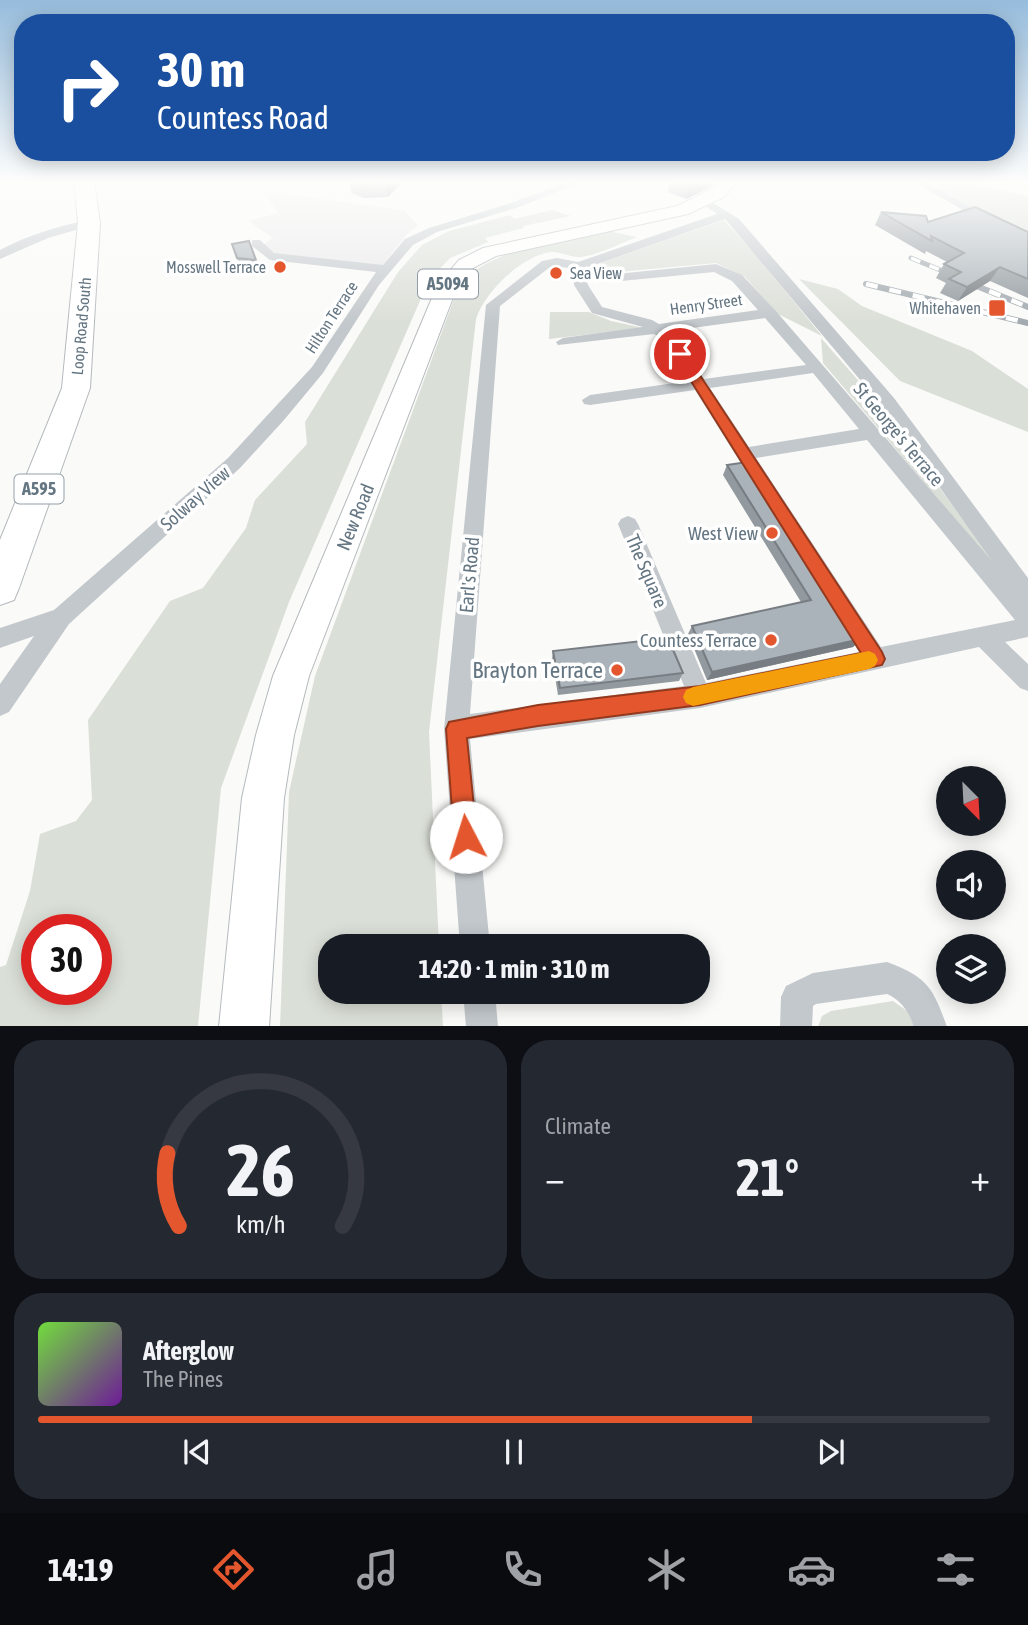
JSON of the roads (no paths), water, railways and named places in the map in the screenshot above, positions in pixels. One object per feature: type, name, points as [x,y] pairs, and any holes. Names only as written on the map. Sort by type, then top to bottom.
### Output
[{"type":"highway","name":"Loop Road South","points":[[0,588],[76,388],[89,229]]},
{"type":"main road","name":"New Road","points":[[244,1026],[263,798],[275,735],[288,688],[447,286],[466,264],[490,252],[590,229]]},
{"type":"street","points":[[0,255],[19,244],[60,229]]},
{"type":"street","name":"Hilton Terrace","points":[[318,370],[384,269],[418,236],[439,229]]},
{"type":"street","points":[[687,229],[579,267],[581,285],[597,310],[659,328],[669,337],[876,659]]},
{"type":"street","points":[[742,229],[888,402],[1028,594]]},
{"type":"street","points":[[1002,229],[1028,244]]},
{"type":"street","points":[[256,243],[271,256],[384,269]]},
{"type":"street","name":"Earl's Road","points":[[474,934],[456,729],[493,305],[546,264],[557,262],[579,267]]},
{"type":"street","name":"St George's Terrace","points":[[611,278],[716,268],[737,278],[817,368],[1028,620]]},
{"type":"street","name":"Henry Street","points":[[563,342],[770,313]]},
{"type":"street","points":[[590,400],[817,368]]},
{"type":"street","name":"Solway View","points":[[61,617],[234,463],[318,370]]},
{"type":"street","points":[[744,454],[871,433]]},
{"type":"street","name":"The Square","points":[[628,524],[700,696]]},
{"type":"street","points":[[0,638],[61,617]]},
{"type":"street","points":[[0,704],[61,617]]},
{"type":"street","points":[[456,729],[700,696],[1028,627]]},
{"type":"street","points":[[983,636],[1028,680]]},
{"type":"street","points":[[796,1026],[797,997],[813,989],[887,978],[905,985],[924,1006],[931,1026]]},
{"type":"street","points":[[480,1004],[482,1026]]},
{"type":"railway","points":[[911,258],[972,283]]},
{"type":"railway","points":[[967,282],[1028,307]]},
{"type":"railway","points":[[866,284],[1028,323]]},
{"type":"place","name":"Mosswell Terrace","points":[[280,267]]},
{"type":"place","name":"Sea View","points":[[556,273]]},
{"type":"place","name":"Whitehaven","points":[[997,308]]},
{"type":"place","name":"West View","points":[[772,533]]},
{"type":"place","name":"Countess Terrace","points":[[771,640]]},
{"type":"place","name":"Brayton Terrace","points":[[617,670]]}]
